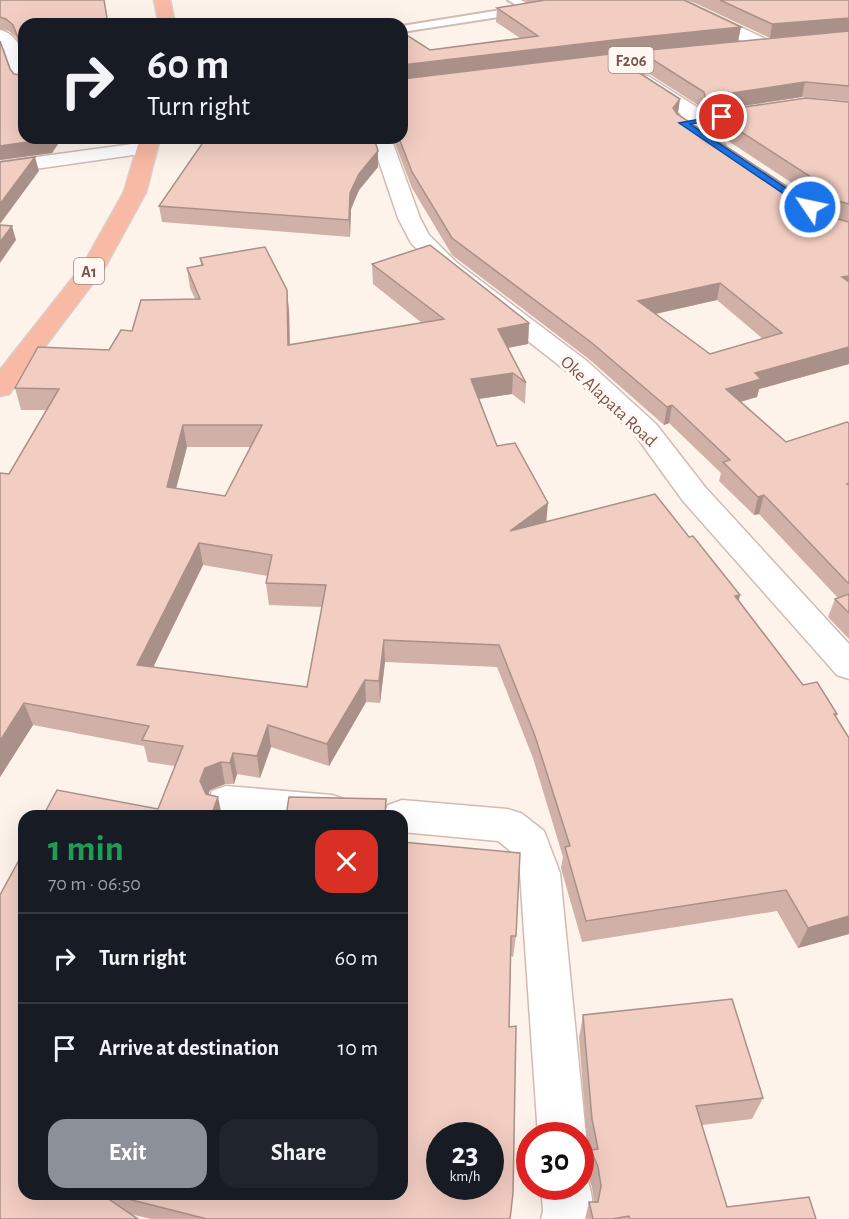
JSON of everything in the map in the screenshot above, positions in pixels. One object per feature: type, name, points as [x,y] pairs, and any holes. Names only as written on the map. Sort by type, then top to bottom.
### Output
[{"type":"highway","points":[[162,0],[166,18]]},
{"type":"highway","name":"A1","points":[[0,388],[93,267],[135,192],[148,144]]},
{"type":"main road","points":[[732,50],[790,44]]},
{"type":"main road","name":"F206","points":[[555,69],[613,61],[696,54]]},
{"type":"street","points":[[662,0],[688,8],[768,47]]},
{"type":"street","points":[[0,35],[12,48],[18,62]]},
{"type":"street","points":[[613,61],[693,113],[682,123]]},
{"type":"street","points":[[0,80],[18,79]]},
{"type":"street","points":[[682,123],[715,118]]},
{"type":"street","points":[[682,123],[731,156]]},
{"type":"street","points":[[0,168],[142,144]]},
{"type":"street","name":"Oke Alapata Road","points":[[383,144],[409,219],[419,238],[448,267],[579,368],[646,430],[694,494],[849,666]]},
{"type":"street","points":[[226,802],[323,810]]},
{"type":"street","points":[[408,817],[507,825],[530,843],[540,873],[561,1122]]},
{"type":"street","points":[[567,1200],[567,1219]]},
{"type":"lane","points":[[408,28],[530,9],[513,0]]},
{"type":"building","points":[[0,0],[104,0],[107,18],[18,18],[18,38],[13,25],[0,17]]},
{"type":"building","points":[[545,0],[684,0],[741,27],[408,64],[408,36],[430,50],[538,36],[497,8]]},
{"type":"building","points":[[720,0],[849,0],[849,18],[772,24]]},
{"type":"building","points":[[849,31],[849,86],[805,82],[705,97],[704,92],[639,51]]},
{"type":"building","points":[[0,41],[14,74],[18,75],[18,143],[0,146]]},
{"type":"building","points":[[610,54],[680,99],[673,108],[677,114],[803,197],[815,213],[849,222],[849,276],[842,277],[849,282],[849,347],[755,373],[761,379],[726,389],[786,442],[849,423],[849,483],[847,484],[849,485],[849,584],[764,495],[758,497],[723,462],[730,460],[672,405],[667,407],[592,343],[452,238],[412,172],[401,144],[408,144],[408,78]],"holes":[[[720,283],[782,333],[710,354],[638,301]]]},
{"type":"building","points":[[806,98],[849,102],[849,204],[835,200],[822,184],[710,112]]},
{"type":"building","points":[[202,144],[376,144],[378,151],[359,174],[350,193],[349,220],[159,206]]},
{"type":"building","points":[[35,157],[0,204],[0,162]]},
{"type":"building","points":[[0,225],[12,226],[0,242]]},
{"type":"building","points":[[430,245],[529,323],[498,329],[526,383],[513,373],[471,379],[497,446],[515,443],[548,503],[510,531],[655,494],[689,537],[693,536],[740,595],[735,596],[803,685],[817,682],[849,738],[849,916],[808,928],[786,890],[586,921],[565,847],[570,846],[535,736],[499,645],[384,640],[379,681],[365,680],[327,744],[268,725],[257,756],[233,753],[230,763],[221,762],[205,768],[200,781],[206,794],[218,797],[213,810],[46,810],[57,790],[158,809],[183,746],[142,740],[149,726],[24,703],[0,741],[0,473],[9,474],[59,389],[15,388],[38,347],[109,350],[121,330],[132,331],[141,300],[200,299],[187,268],[203,265],[200,258],[265,247],[287,290],[288,345],[444,319],[372,264]],"holes":[[[183,425],[262,425],[225,496],[167,487]],[[199,543],[272,555],[266,583],[326,585],[307,687],[137,665]]]},
{"type":"building","points":[[849,594],[849,613],[835,599]]},
{"type":"building","points":[[289,797],[386,799],[385,810],[287,810]]},
{"type":"building","points":[[408,843],[520,853],[516,936],[511,936],[509,1027],[516,1026],[513,1193],[510,1219],[207,1219],[132,1200],[408,1200]]},
{"type":"building","points":[[18,862],[18,1200],[110,1200],[138,1219],[0,1219],[0,895]]},
{"type":"building","points":[[732,999],[763,1098],[696,1106],[727,1207],[809,1197],[816,1219],[630,1219],[629,1216],[593,1219],[589,1202],[598,1202],[601,1186],[594,1157],[594,1150],[598,1149],[592,1119],[583,1015]]},
{"type":"route","points":[[722,117],[682,123],[810,207]]}]
